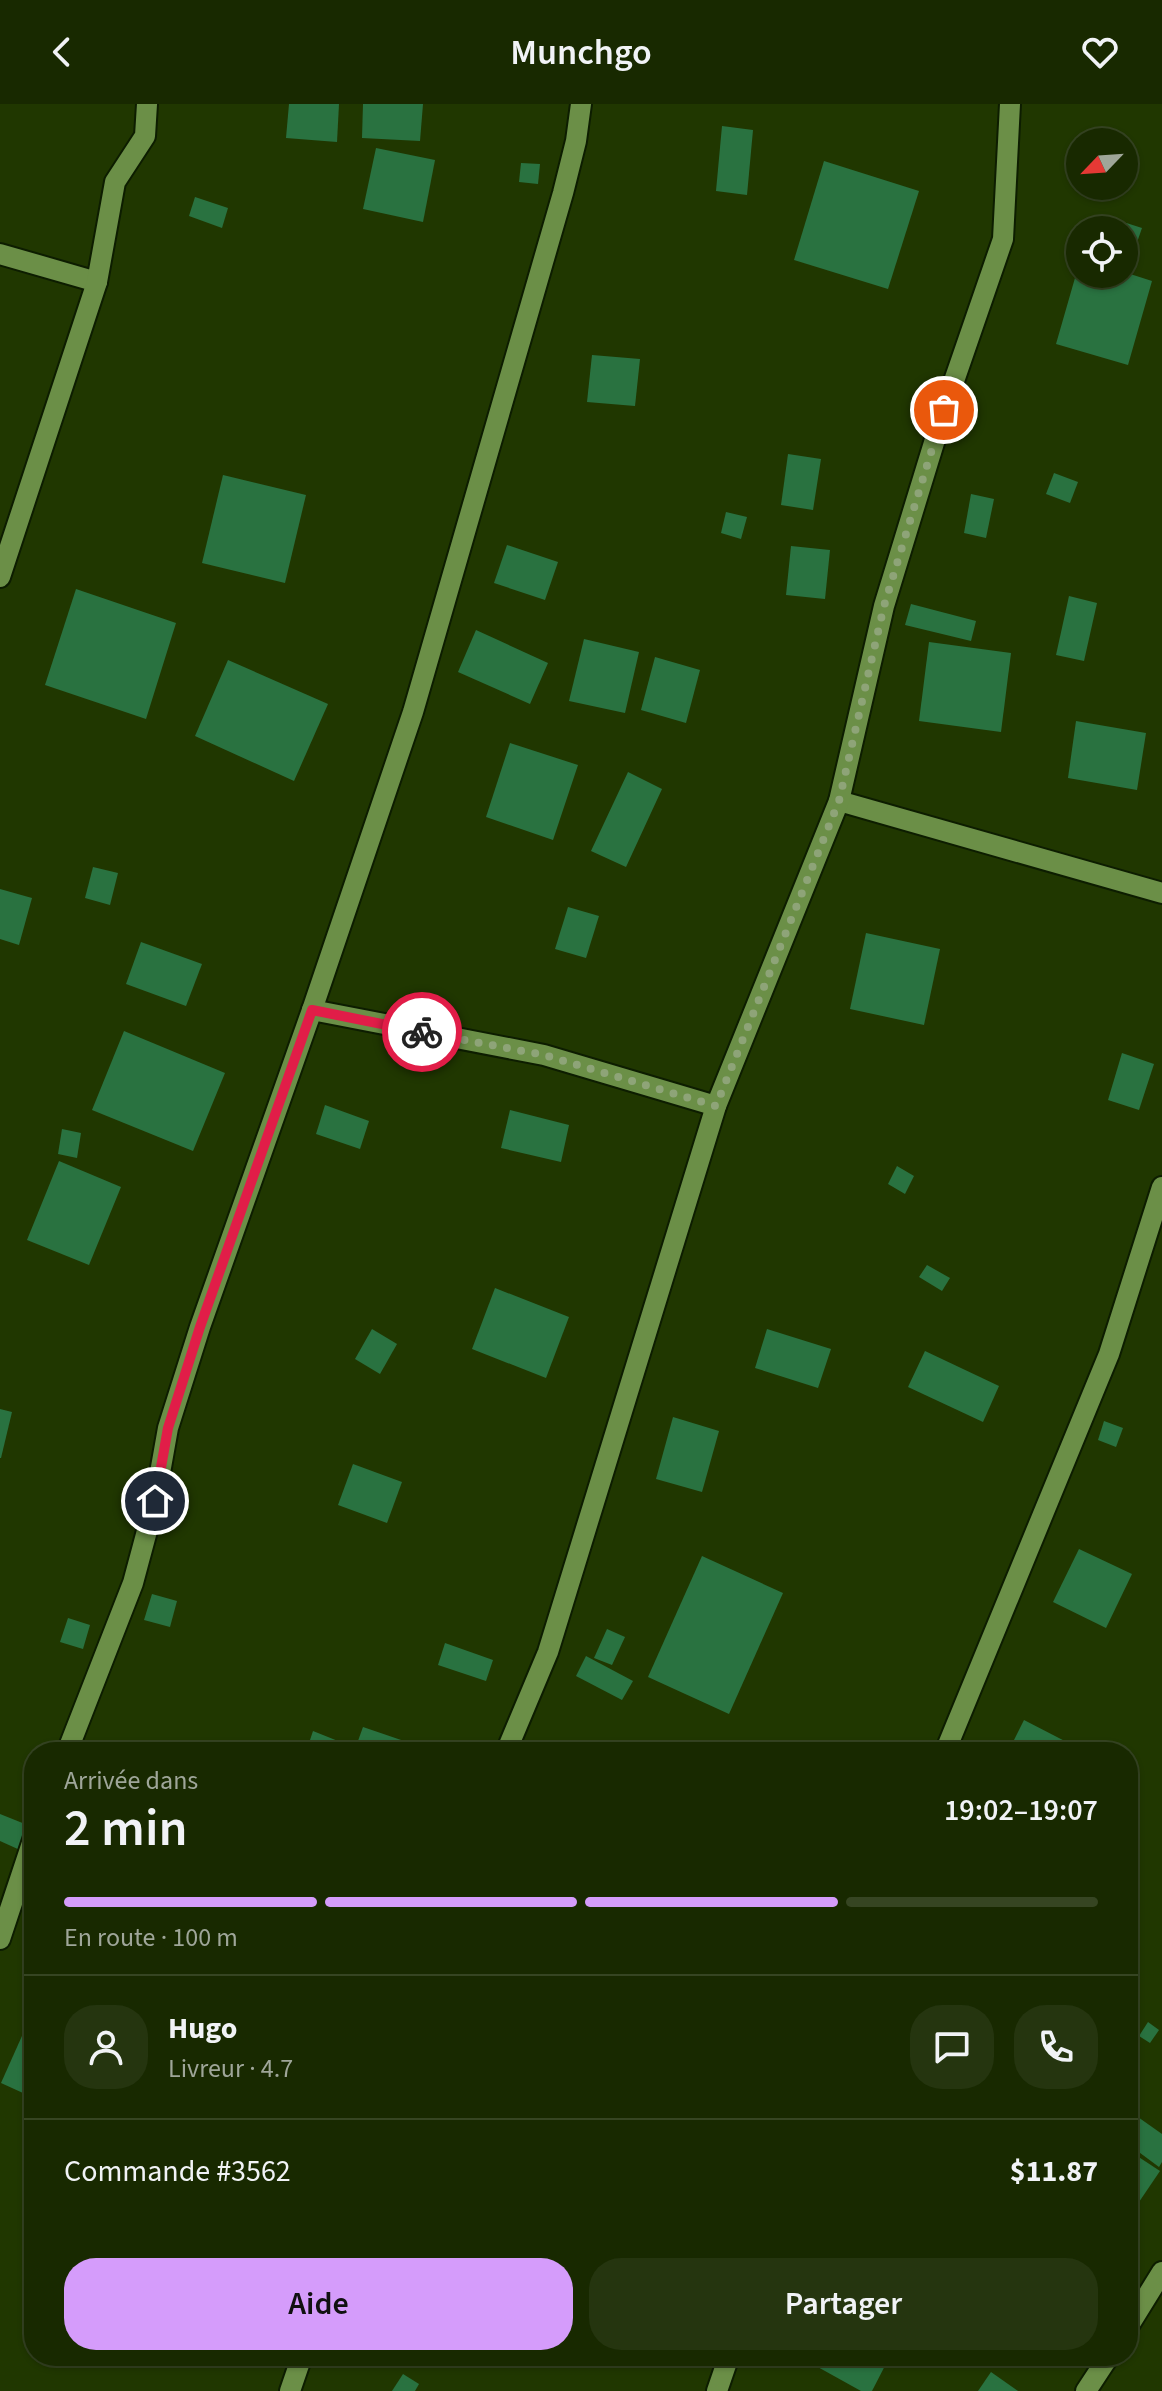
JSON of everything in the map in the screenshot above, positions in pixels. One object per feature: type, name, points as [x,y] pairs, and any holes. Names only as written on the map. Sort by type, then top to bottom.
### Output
[{"type":"street","points":[[0,577],[97,282],[115,182],[145,136],[147,104]]},
{"type":"street","points":[[71,1742],[133,1583],[155,1501],[172,1413],[413,712],[563,193],[576,141],[581,104]]},
{"type":"street","points":[[510,1742],[548,1652],[716,1106],[839,801],[884,606],[944,410],[1003,239],[1010,104]]},
{"type":"street","points":[[0,254],[97,282]]},
{"type":"street","points":[[839,801],[1162,893]]},
{"type":"street","points":[[312,1010],[544,1055],[716,1106]]},
{"type":"street","points":[[949,1742],[1109,1354],[1162,1187]]},
{"type":"street","points":[[0,1939],[24,1867]]},
{"type":"street","points":[[1138,2311],[1162,2272]]},
{"type":"street","points":[[290,2391],[299,2366]]},
{"type":"street","points":[[717,2391],[726,2366]]},
{"type":"street","points":[[1086,2391],[1102,2366]]},
{"type":"building","points":[[289,104],[339,104],[337,142],[286,138]]},
{"type":"building","points":[[363,104],[423,104],[420,141],[362,138]]},
{"type":"building","points":[[722,126],[753,130],[747,195],[716,191]]},
{"type":"building","points":[[376,148],[435,160],[423,222],[363,209]]},
{"type":"building","points":[[824,161],[919,191],[888,289],[794,260]]},
{"type":"building","points":[[521,163],[540,164],[538,184],[519,182]]},
{"type":"building","points":[[195,197],[228,208],[222,228],[189,216]]},
{"type":"building","points":[[1138,276],[1152,281],[1128,365],[1056,344],[1072,288],[1138,288]]},
{"type":"building","points":[[592,355],[640,359],[635,406],[587,402]]},
{"type":"building","points":[[788,454],[821,459],[813,510],[781,505]]},
{"type":"building","points":[[1054,473],[1078,482],[1070,503],[1046,494]]},
{"type":"building","points":[[223,475],[306,495],[285,583],[202,563]]},
{"type":"building","points":[[971,494],[994,499],[986,538],[964,533]]},
{"type":"building","points":[[726,512],[747,517],[741,539],[721,533]]},
{"type":"building","points":[[507,545],[558,562],[545,600],[494,583]]},
{"type":"building","points":[[791,546],[830,550],[825,599],[786,595]]},
{"type":"building","points":[[76,589],[176,623],[146,719],[45,685]]},
{"type":"building","points":[[1069,596],[1097,603],[1084,661],[1056,655]]},
{"type":"building","points":[[911,604],[976,621],[971,641],[905,625]]},
{"type":"building","points":[[476,630],[548,663],[530,704],[458,672]]},
{"type":"building","points":[[584,639],[639,652],[625,713],[569,701]]},
{"type":"building","points":[[929,642],[1011,653],[1001,732],[919,721]]},
{"type":"building","points":[[655,657],[700,670],[686,723],[641,710]]},
{"type":"building","points":[[228,660],[328,704],[294,781],[195,736]]},
{"type":"building","points":[[1076,721],[1146,733],[1137,790],[1068,778]]},
{"type":"building","points":[[510,743],[578,765],[553,840],[486,817]]},
{"type":"building","points":[[628,772],[662,789],[626,867],[591,851]]},
{"type":"building","points":[[93,867],[118,873],[110,905],[85,898]]},
{"type":"building","points":[[0,889],[32,898],[19,945],[0,939]]},
{"type":"building","points":[[568,907],[599,916],[586,958],[555,949]]},
{"type":"building","points":[[866,933],[940,949],[924,1025],[850,1009]]},
{"type":"building","points":[[141,942],[202,964],[186,1006],[126,984]]},
{"type":"building","points":[[124,1031],[225,1073],[193,1151],[92,1110]]},
{"type":"building","points":[[1122,1053],[1154,1064],[1139,1110],[1108,1100]]},
{"type":"building","points":[[325,1105],[369,1121],[360,1149],[316,1134]]},
{"type":"building","points":[[510,1110],[569,1125],[561,1162],[501,1148]]},
{"type":"building","points":[[62,1129],[81,1133],[77,1158],[58,1154]]},
{"type":"building","points":[[59,1161],[121,1187],[89,1265],[27,1240]]},
{"type":"building","points":[[897,1166],[914,1176],[905,1194],[888,1184]]},
{"type":"building","points":[[927,1265],[950,1278],[942,1291],[919,1277]]},
{"type":"building","points":[[495,1288],[569,1317],[546,1378],[472,1349]]},
{"type":"building","points":[[372,1329],[397,1344],[380,1374],[355,1359]]},
{"type":"building","points":[[767,1329],[831,1349],[818,1388],[755,1368]]},
{"type":"building","points":[[925,1351],[999,1386],[983,1422],[908,1387]]},
{"type":"building","points":[[0,1409],[12,1412],[1,1458],[0,1458]]},
{"type":"building","points":[[673,1417],[719,1431],[702,1492],[656,1479]]},
{"type":"building","points":[[1104,1421],[1123,1428],[1116,1447],[1098,1440]]},
{"type":"building","points":[[353,1464],[402,1482],[387,1523],[338,1505]]},
{"type":"building","points":[[1079,1549],[1132,1574],[1106,1628],[1053,1602]]},
{"type":"building","points":[[702,1556],[783,1593],[729,1714],[648,1677]]},
{"type":"building","points":[[152,1594],[177,1601],[170,1627],[144,1620]]},
{"type":"building","points":[[68,1618],[90,1625],[83,1649],[60,1642]]},
{"type":"building","points":[[607,1629],[625,1637],[612,1665],[594,1658]]},
{"type":"building","points":[[445,1643],[493,1660],[486,1681],[438,1665]]},
{"type":"building","points":[[586,1656],[633,1681],[622,1700],[576,1676]]},
{"type":"building","points":[[1024,1720],[1067,1742],[1013,1742]]},
{"type":"building","points":[[363,1727],[407,1742],[358,1742]]},
{"type":"building","points":[[313,1731],[340,1742],[309,1742]]},
{"type":"building","points":[[0,1814],[24,1824],[24,1840],[20,1850],[0,1841]]},
{"type":"building","points":[[1148,2022],[1159,2030],[1150,2043],[1139,2036]]},
{"type":"building","points":[[24,2031],[24,2093],[1,2083]]},
{"type":"building","points":[[1138,2117],[1162,2134],[1162,2162],[1159,2167],[1138,2151]]},
{"type":"building","points":[[1138,2157],[1160,2171],[1138,2201]]},
{"type":"building","points":[[816,2366],[885,2366],[872,2391],[861,2391]]},
{"type":"building","points":[[991,2372],[1018,2391],[978,2391]]},
{"type":"building","points":[[403,2374],[419,2384],[415,2391],[392,2391]]},
{"type":"way so far","points":[[422,1032],[544,1055],[716,1106],[839,801],[884,606],[944,410]]},
{"type":"route","points":[[155,1501],[168,1428],[200,1327],[312,1010],[422,1032]]}]
